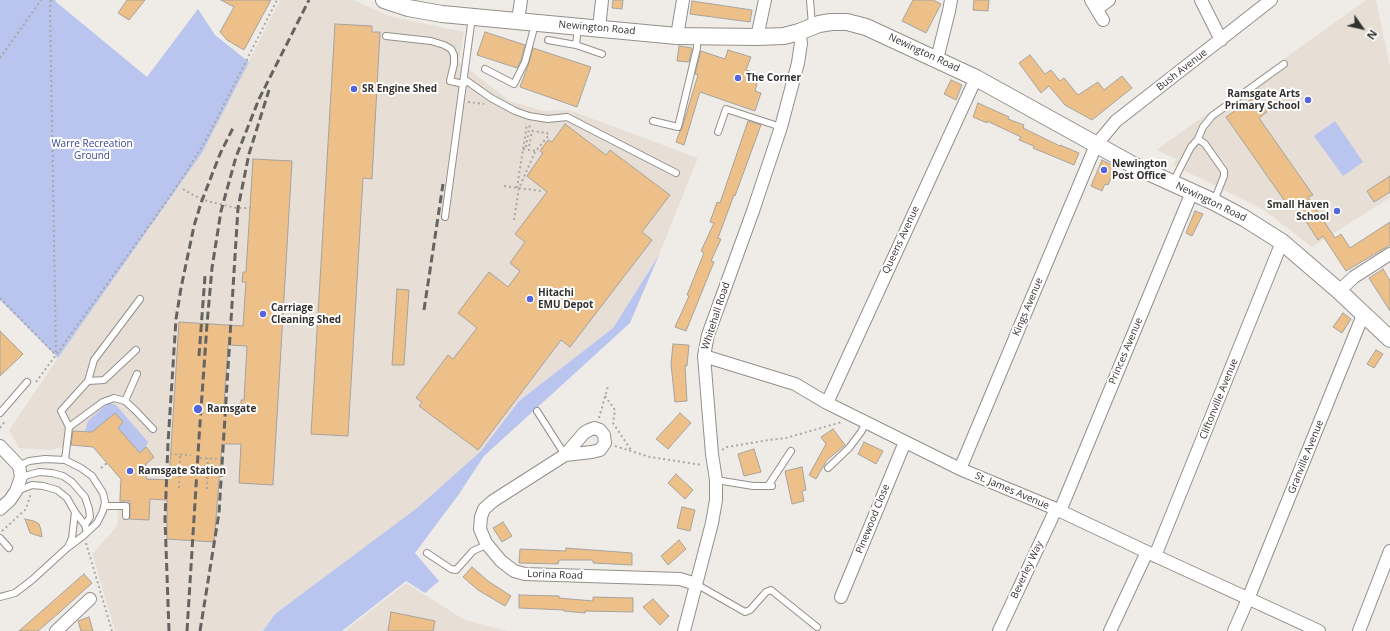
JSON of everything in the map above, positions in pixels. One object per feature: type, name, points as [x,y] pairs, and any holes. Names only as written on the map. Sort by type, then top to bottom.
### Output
[{"type":"main road","name":"Newington Road","points":[[384,0],[408,8],[472,18],[535,22],[677,36],[784,36],[832,22],[847,22],[866,27],[976,78],[1135,166],[1214,202],[1244,218],[1282,242],[1339,291],[1390,339]]},
{"type":"street","points":[[518,21],[521,0]]},
{"type":"street","points":[[599,29],[602,0]]},
{"type":"street","points":[[677,36],[683,0]]},
{"type":"street","points":[[757,37],[765,0]]},
{"type":"street","points":[[937,59],[950,11],[951,0]]},
{"type":"street","points":[[1103,20],[1094,4],[1110,0]]},
{"type":"street","points":[[1201,0],[1221,40]]},
{"type":"street","name":"Bush Avenue","points":[[1096,145],[1116,121],[1271,0]]},
{"type":"street","name":"Whitehall Road","points":[[684,631],[712,523],[716,500],[716,480],[712,454],[704,356],[708,335],[781,128],[798,63],[801,43],[806,30]]},
{"type":"street","name":"Queens Avenue","points":[[826,403],[976,78]]},
{"type":"street","name":"Kings Avenue","points":[[960,469],[1096,145]]},
{"type":"street","name":"Princes Avenue","points":[[1058,510],[1192,192]]},
{"type":"street","name":"Cliftonville Avenue","points":[[1110,631],[1151,554],[1282,242]]},
{"type":"street","points":[[1339,291],[1354,277],[1390,254]]},
{"type":"street","name":"Granville Avenue","points":[[1234,631],[1363,315]]},
{"type":"street","name":"St. James Avenue","points":[[704,356],[795,384],[826,403],[960,469],[1058,510],[1319,631]]},
{"type":"street","points":[[596,429],[600,430],[604,435],[605,443]]},
{"type":"street","name":"Lorina Road","points":[[596,429],[588,430],[565,455],[493,501],[484,509],[481,517],[480,529],[488,544],[501,561],[514,571],[525,574],[680,579],[696,584]]},
{"type":"street","name":"Pinewood Close","points":[[841,597],[904,442]]},
{"type":"street","name":"Lorina Road","points":[[565,455],[600,450],[605,443]]},
{"type":"street","points":[[0,446],[20,471],[16,491],[10,500],[0,509]]},
{"type":"street","name":"Beverley Way","points":[[999,631],[1058,510]]},
{"type":"street","points":[[1359,631],[1390,551]]},
{"type":"street","points":[[57,631],[90,599]]},
{"type":"lane","points":[[806,30],[810,0]]},
{"type":"lane","points":[[445,217],[472,18]]},
{"type":"lane","points":[[485,69],[514,84],[525,62],[535,22]]},
{"type":"lane","points":[[576,45],[578,27]]},
{"type":"lane","points":[[386,36],[431,41],[444,45],[451,49],[454,55],[450,81],[464,81],[515,111],[529,116],[548,119],[567,117],[676,173]]},
{"type":"lane","points":[[653,121],[678,127],[697,48],[697,37]]},
{"type":"lane","points":[[548,40],[576,45],[602,54]]},
{"type":"lane","points":[[1172,183],[1191,147],[1198,139],[1203,127],[1212,116],[1284,64]]},
{"type":"lane","points":[[718,132],[726,109],[781,128]]},
{"type":"lane","points":[[1198,139],[1205,144],[1224,171],[1224,176],[1214,202]]},
{"type":"lane","points":[[65,460],[69,427],[61,411],[88,381],[94,360],[140,299]]},
{"type":"lane","points":[[88,381],[104,380],[136,350]]},
{"type":"lane","points":[[125,401],[137,374]]},
{"type":"lane","points":[[0,413],[27,382]]},
{"type":"lane","points":[[69,427],[103,402],[114,398],[125,401],[153,430]]},
{"type":"lane","points":[[537,411],[565,455]]},
{"type":"lane","points":[[828,468],[849,448],[866,423]]},
{"type":"lane","points":[[716,480],[753,486],[770,486],[791,450]]},
{"type":"lane","points":[[0,597],[15,593],[85,534],[96,523],[103,511],[105,502],[103,493],[92,476],[81,468],[65,460],[45,459],[29,461],[20,471]]},
{"type":"lane","points":[[20,471],[52,473],[63,476],[72,482],[84,496],[89,509],[90,516],[85,525],[85,534]]},
{"type":"lane","points":[[16,491],[32,485],[57,490],[67,498],[85,525]]},
{"type":"lane","points":[[104,506],[126,506],[126,516]]},
{"type":"lane","points":[[67,548],[72,538],[75,512]]},
{"type":"lane","points":[[0,538],[9,548]]},
{"type":"lane","points":[[427,553],[451,569],[456,570],[473,551],[488,544]]},
{"type":"lane","points":[[696,584],[745,612],[750,610],[766,592],[771,590],[817,627]]},
{"type":"path","points":[[0,58],[41,0]]},
{"type":"path","points":[[51,0],[50,15],[56,355]]},
{"type":"path","points":[[56,355],[186,172],[207,138],[277,0]]},
{"type":"path","points":[[514,220],[527,122]]},
{"type":"path","points":[[518,188],[535,152],[549,135],[547,133],[532,130],[529,147],[526,146],[529,128]]},
{"type":"path","points":[[523,149],[537,151]]},
{"type":"path","points":[[504,186],[541,191]]},
{"type":"path","points":[[183,189],[207,201],[236,208],[251,208]]},
{"type":"path","points":[[0,298],[56,355]]},
{"type":"path","points":[[596,429],[608,386]]},
{"type":"path","points":[[605,396],[615,410],[613,423],[631,451]]},
{"type":"path","points":[[712,454],[727,448],[786,438],[843,422],[851,415]]},
{"type":"path","points":[[605,443],[650,457],[714,466]]},
{"type":"path","points":[[170,454],[191,455]]},
{"type":"path","points":[[179,488],[180,454]]},
{"type":"path","points":[[200,458],[221,459]]},
{"type":"path","points":[[206,489],[208,458]]},
{"type":"path","points":[[101,468],[106,463]]},
{"type":"path","points":[[85,534],[112,631]]},
{"type":"shaded area","points":[[280,0],[354,0],[389,16],[464,32],[459,62],[510,101],[543,111],[569,110],[698,158],[659,255],[613,328],[519,401],[481,451],[417,508],[275,614],[263,631],[115,631],[92,553],[117,526],[120,479],[93,447],[71,445],[50,450],[19,448],[9,430],[202,153]]},
{"type":"shaded area","name":"Ramsgate Arts Primary School","points":[[1366,0],[1376,0],[1390,66],[1390,198],[1312,247],[1264,210],[1173,165],[1176,159],[1156,150]]},
{"type":"shaded area","points":[[406,583],[465,620],[508,631],[345,631]]},
{"type":"green space","name":"Warre Recreation Ground","points":[[0,0],[56,0],[55,1],[147,77],[198,9],[215,35],[249,62],[202,153],[58,358],[0,300]]},
{"type":"green space","points":[[1335,121],[1363,162],[1343,176],[1314,136]]},
{"type":"green space","points":[[659,255],[630,323],[484,456],[459,494],[415,553],[439,581],[425,593],[406,581],[342,631],[263,631],[275,614],[417,508],[481,451],[519,401],[613,328]]},
{"type":"green space","points":[[110,403],[116,405],[148,442],[146,447],[140,453],[118,428],[123,422],[115,413],[92,432],[85,431],[88,421]]},
{"type":"building","points":[[127,0],[145,0],[129,20],[118,13]]},
{"type":"building","points":[[221,0],[271,0],[244,50],[227,40],[220,32],[234,7]]},
{"type":"building","points":[[613,0],[623,0],[622,9],[612,8]]},
{"type":"building","points":[[913,0],[933,0],[941,4],[926,33],[902,21]]},
{"type":"building","points":[[974,0],[989,0],[988,11],[973,10]]},
{"type":"building","points":[[692,1],[752,10],[750,22],[690,14]]},
{"type":"building","points":[[335,24],[372,26],[372,32],[380,32],[372,179],[363,178],[348,436],[311,434]]},
{"type":"building","points":[[485,32],[525,45],[517,68],[477,55]]},
{"type":"building","points":[[679,46],[692,48],[689,62],[677,61]]},
{"type":"building","points":[[533,48],[591,67],[577,107],[520,87]]},
{"type":"building","points":[[728,50],[751,57],[746,70],[758,74],[754,82],[757,84],[755,91],[761,93],[755,111],[700,92],[684,145],[676,142],[682,128],[698,75],[695,74],[701,51],[725,59]]},
{"type":"building","points":[[1030,55],[1045,74],[1051,70],[1060,81],[1064,78],[1078,95],[1098,82],[1104,90],[1122,76],[1132,88],[1092,120],[1065,105],[1049,86],[1041,93],[1019,63]]},
{"type":"building","points":[[951,80],[962,85],[956,100],[944,94]]},
{"type":"building","points":[[1256,96],[1267,112],[1259,118],[1313,195],[1308,197],[1335,238],[1341,234],[1350,248],[1390,222],[1390,245],[1346,271],[1323,236],[1318,240],[1296,206],[1291,210],[1226,117]]},
{"type":"building","points":[[978,103],[1009,117],[1008,119],[1024,125],[1023,128],[1060,146],[1079,153],[1074,165],[1033,148],[1034,146],[1019,140],[1021,137],[987,121],[987,123],[973,117]]},
{"type":"building","points":[[748,121],[761,125],[718,238],[721,239],[711,261],[714,262],[686,331],[675,327],[689,296],[687,295],[704,253],[701,251],[714,223],[710,222],[717,202],[720,203]]},
{"type":"building","name":"Hitachi EMU Depot","points":[[565,124],[606,155],[610,150],[670,195],[642,232],[652,240],[570,347],[561,340],[478,450],[419,406],[422,402],[416,398],[448,355],[453,359],[477,328],[458,313],[489,272],[508,287],[520,271],[510,263],[525,242],[515,234],[547,192],[527,176],[543,153],[540,151],[548,140],[552,142]]},
{"type":"building","points":[[253,159],[292,161],[273,485],[239,483],[241,444],[222,444],[214,542],[167,539],[167,500],[150,499],[149,520],[129,519],[130,501],[120,501],[121,479],[93,447],[71,445],[73,431],[92,432],[115,413],[123,422],[118,428],[140,453],[146,447],[154,457],[146,464],[146,479],[169,480],[179,322],[243,326],[246,282],[242,282],[243,272],[246,272]],"holes":[[[228,345],[247,346],[244,400],[241,400],[241,407],[224,405]]]},
{"type":"building","points":[[1102,160],[1116,167],[1108,185],[1105,184],[1102,191],[1091,186]]},
{"type":"building","points":[[1390,176],[1390,192],[1374,202],[1367,191]]},
{"type":"building","points":[[1195,211],[1203,214],[1192,236],[1186,233]]},
{"type":"building","points":[[1383,269],[1390,281],[1390,311],[1369,278]]},
{"type":"building","points":[[397,289],[409,290],[404,365],[392,365]]},
{"type":"building","points":[[1343,313],[1351,319],[1342,333],[1333,327]]},
{"type":"building","points":[[0,331],[23,354],[0,376]]},
{"type":"building","points":[[673,344],[689,345],[687,366],[685,365],[687,401],[675,402],[671,364]]},
{"type":"building","points":[[1376,350],[1383,354],[1374,368],[1367,364]]},
{"type":"building","points":[[680,413],[691,423],[668,449],[656,439]]},
{"type":"building","points":[[833,429],[845,445],[827,460],[816,479],[809,475],[826,444],[821,437]]},
{"type":"building","points":[[864,442],[883,451],[876,464],[858,454]]},
{"type":"building","points":[[754,449],[761,472],[744,476],[738,454]]},
{"type":"building","points":[[802,467],[806,490],[802,491],[804,501],[792,504],[785,471]]},
{"type":"building","points":[[676,474],[693,490],[685,499],[668,483]]},
{"type":"building","points":[[682,507],[695,510],[690,531],[677,528]]},
{"type":"building","points":[[25,519],[39,524],[42,537],[30,533]]},
{"type":"building","points":[[503,522],[512,536],[502,542],[493,528]]},
{"type":"building","points":[[679,540],[686,549],[668,565],[661,556]]},
{"type":"building","points":[[566,548],[632,553],[632,565],[593,563],[593,560],[559,560],[558,564],[519,563],[520,549],[566,551]]},
{"type":"building","points":[[472,567],[488,581],[511,596],[505,606],[478,590],[463,577]]},
{"type":"building","points":[[84,574],[92,583],[60,612],[38,631],[19,631]]},
{"type":"building","points":[[519,595],[559,596],[559,598],[593,601],[593,597],[633,598],[633,612],[585,611],[585,613],[564,610],[519,608]]},
{"type":"building","points":[[653,599],[669,616],[660,625],[643,607]]},
{"type":"building","points":[[391,612],[435,621],[433,631],[388,631]]},
{"type":"building","points":[[89,617],[93,631],[81,631],[78,621]]},
{"type":"railway","points":[[187,631],[207,324],[212,268],[221,211],[236,157],[259,99],[309,0]]},
{"type":"railway","points":[[200,631],[219,513],[238,208],[249,154],[269,90]]},
{"type":"railway","points":[[169,631],[165,519],[176,319],[194,226],[201,203],[220,154],[234,126]]},
{"type":"railway","points":[[424,310],[443,184]]},
{"type":"railway","points":[[199,356],[205,276]]},
{"type":"place","name":"The Corner","points":[[738,78]]},
{"type":"place","name":"SR Engine Shed","points":[[354,89]]},
{"type":"place","name":"Ramsgate Arts Primary School","points":[[1308,100]]},
{"type":"place","name":"Newington Post Office","points":[[1104,170]]},
{"type":"place","name":"Small Haven School","points":[[1337,211]]},
{"type":"place","name":"Hitachi EMU Depot","points":[[530,299]]},
{"type":"place","name":"Carriage Cleaning Shed","points":[[263,314]]},
{"type":"place","name":"Ramsgate","points":[[198,409]]},
{"type":"place","name":"Ramsgate Station","points":[[130,471]]}]
